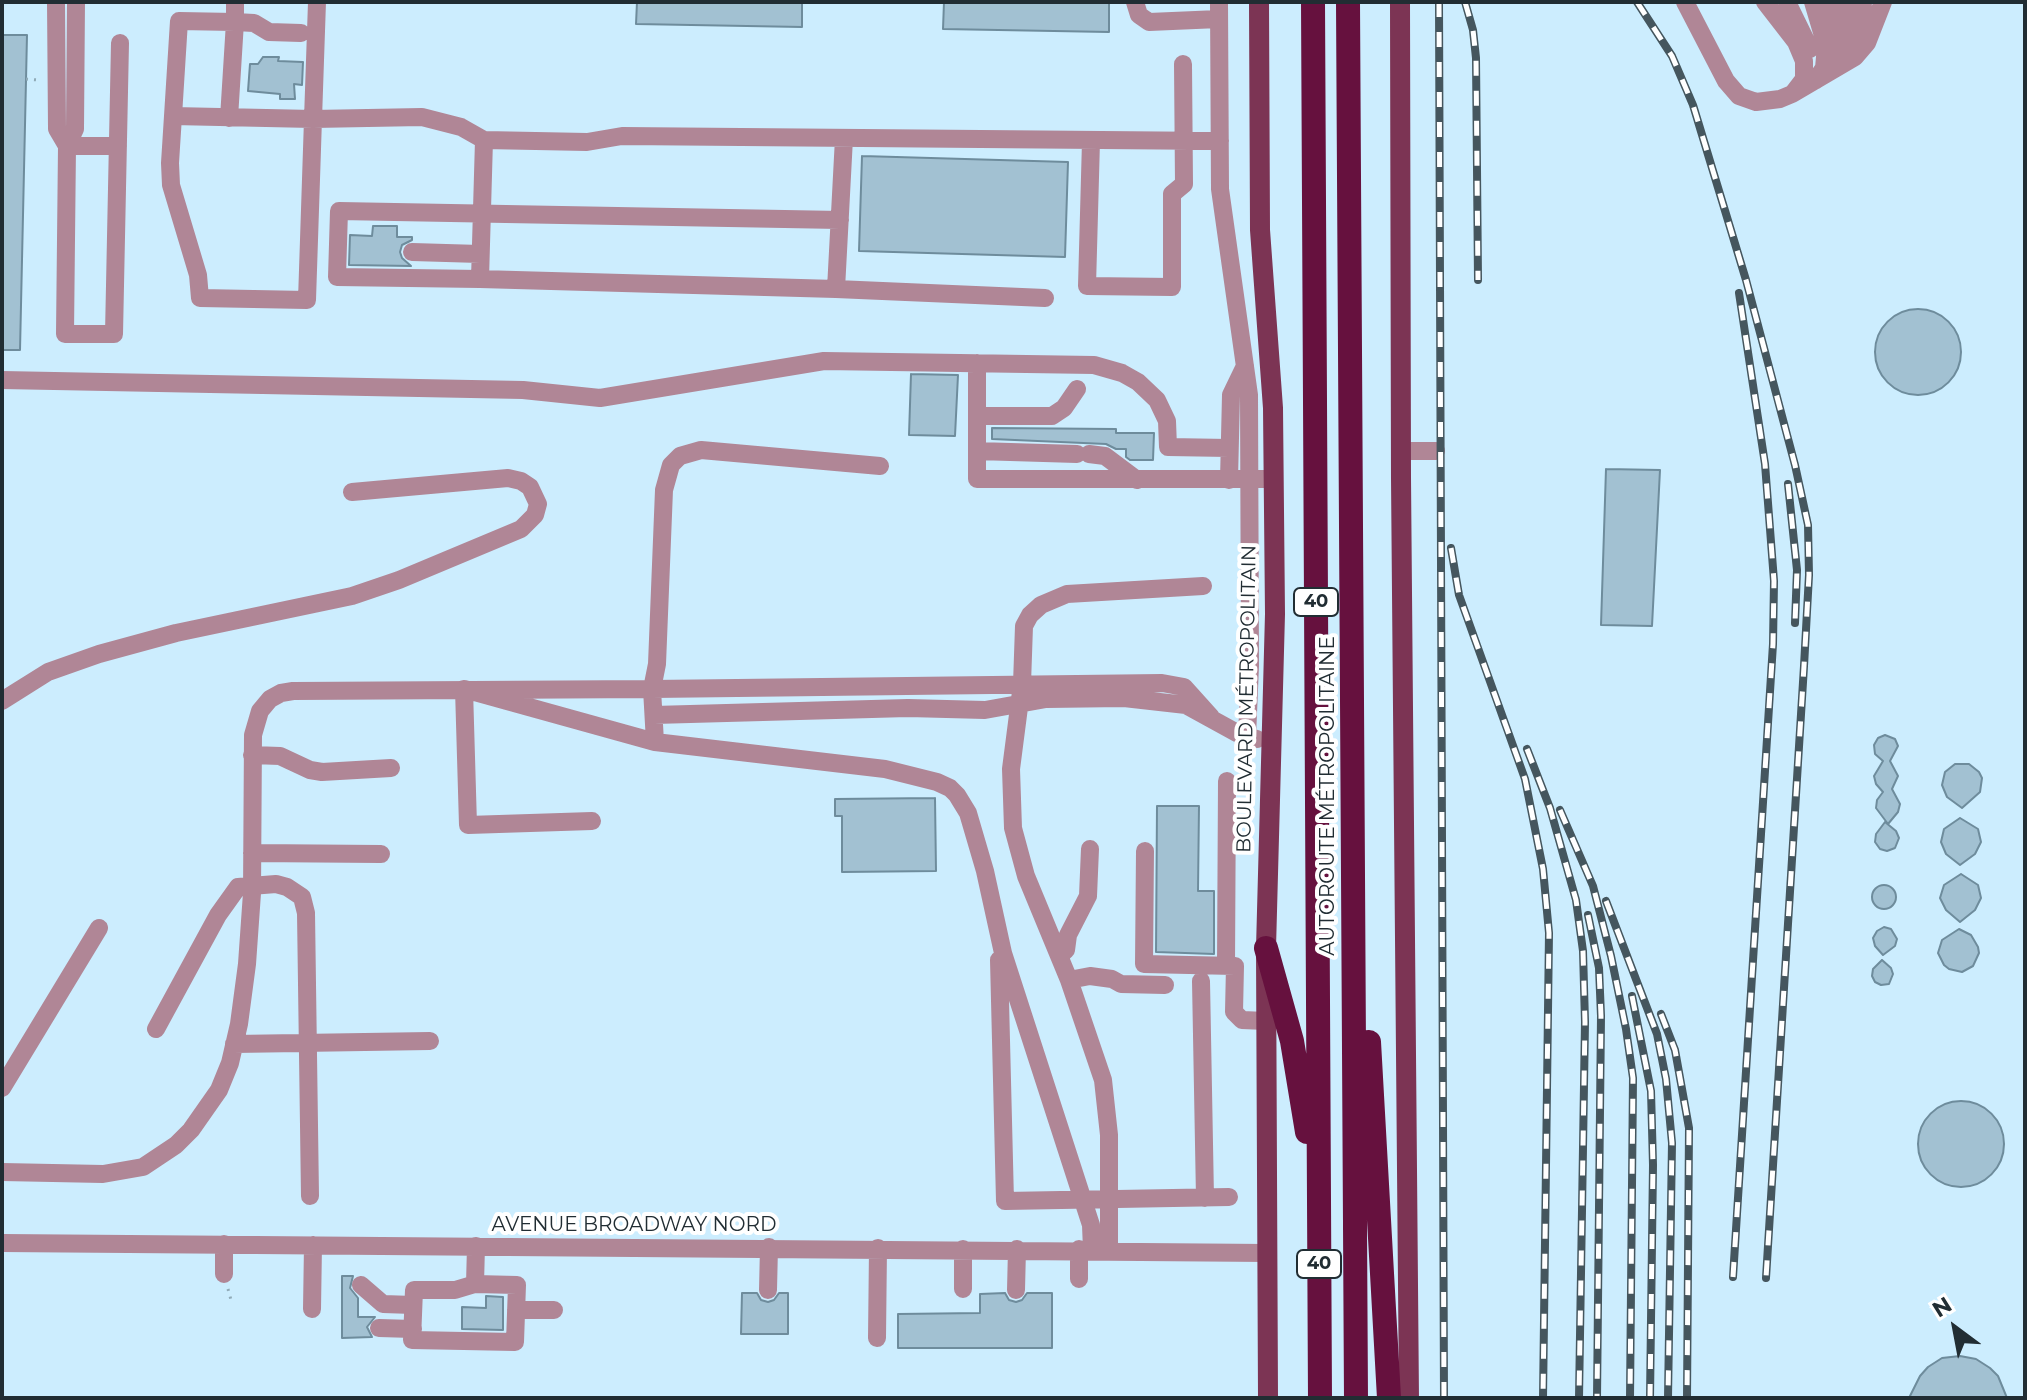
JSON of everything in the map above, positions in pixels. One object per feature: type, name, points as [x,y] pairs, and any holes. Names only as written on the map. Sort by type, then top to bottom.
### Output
[{"type":"highway","name":"AUTOROUTE MÉTROPOLITAINE","points":[[1313,2],[1320,1398]]},
{"type":"highway","name":"AUTOROUTE MÉTROPOLITAINE","points":[[1348,2],[1356,1398]]},
{"type":"highway","points":[[1352,780],[1389,1398]]},
{"type":"highway","points":[[1266,948],[1292,1041],[1319,1202]]},
{"type":"main road","name":"BOULEVARD MÉTROPOLITAIN","points":[[1259,2],[1261,244],[1271,363],[1275,614],[1266,948],[1268,1398]]},
{"type":"main road","points":[[1400,2],[1409,1398]]},
{"type":"street","points":[[56,2],[57,129],[67,146]]},
{"type":"street","points":[[76,2],[75,129],[67,146],[65,334],[114,334],[120,43]]},
{"type":"street","points":[[229,118],[235,2]]},
{"type":"street","points":[[301,33],[269,32],[254,23],[179,21],[171,185],[198,275],[200,298],[307,300],[317,2]]},
{"type":"street","points":[[1135,2],[1139,15],[1149,22],[1219,10],[1222,209],[1249,395],[1250,666],[1247,737]]},
{"type":"street","points":[[1685,2],[1726,81],[1739,96],[1756,102],[1820,78],[1862,50],[1876,24],[1883,2]]},
{"type":"street","points":[[1765,2],[1796,42],[1804,61],[1804,79],[1820,78],[1855,54],[1861,38],[1863,2]]},
{"type":"street","points":[[1787,2],[1812,57],[1813,74],[1820,78]]},
{"type":"street","points":[[1813,2],[1826,46],[1820,78]]},
{"type":"street","points":[[1820,78],[1836,62],[1839,47],[1831,2]]},
{"type":"street","points":[[1820,78],[1843,62],[1849,45],[1847,2]]},
{"type":"street","points":[[1862,50],[1877,2]]},
{"type":"street","points":[[1091,141],[1087,286],[1172,287],[1172,194],[1184,184],[1183,64]]},
{"type":"street","points":[[173,116],[313,119],[422,117],[461,127],[484,140],[587,142],[622,136],[1220,141]]},
{"type":"street","points":[[836,289],[844,138]]},
{"type":"street","points":[[480,279],[484,140]]},
{"type":"street","points":[[67,146],[118,146]]},
{"type":"street","points":[[840,220],[339,211],[337,277],[836,289],[1045,298]]},
{"type":"street","points":[[412,252],[480,254]]},
{"type":"street","points":[[2,380],[523,390],[600,398],[824,361],[1094,365],[1122,373],[1138,382],[1157,400],[1167,421],[1168,447],[1229,448]]},
{"type":"street","points":[[977,363],[977,479],[1274,479]]},
{"type":"street","points":[[1229,480],[1231,395],[1245,366]]},
{"type":"street","points":[[977,416],[1052,416],[1064,408],[1077,389]]},
{"type":"street","points":[[1184,447],[1184,480]]},
{"type":"street","points":[[655,742],[652,689],[657,664],[666,477],[671,465],[680,456],[692,451],[714,450],[880,466]]},
{"type":"street","points":[[977,451],[1105,456],[1137,480]]},
{"type":"street","points":[[1401,451],[1436,451]]},
{"type":"street","points":[[2,701],[48,672],[99,654],[176,633],[352,596],[399,580],[521,529],[535,515],[538,504],[530,487],[508,478],[352,492]]},
{"type":"street","points":[[1079,1279],[1094,1250],[1109,1200],[1109,1135],[1105,1094],[1092,1043],[1026,876],[1013,828],[1011,769],[1021,693],[1024,626],[1030,615],[1051,598],[1078,593],[1203,586]]},
{"type":"street","points":[[2,1172],[103,1174],[143,1167],[176,1145],[207,1111],[219,1090],[234,1044],[247,964],[252,885],[253,735],[260,711],[270,699],[281,693],[652,689],[1021,693],[1176,685],[1191,692],[1211,717],[1247,737],[1272,740]]},
{"type":"street","points":[[464,689],[655,742],[885,769],[950,788],[968,813],[998,931],[1091,1225],[1094,1250]]},
{"type":"street","points":[[464,689],[468,825],[592,821]]},
{"type":"street","points":[[654,715],[908,708],[985,710],[1021,693]]},
{"type":"street","points":[[252,755],[280,756],[310,770],[322,772],[391,768]]},
{"type":"street","points":[[1226,965],[1227,781]]},
{"type":"street","points":[[1059,956],[1066,950],[1068,935],[1088,896],[1090,849]]},
{"type":"street","points":[[1145,851],[1144,964],[1235,966],[1234,1012],[1246,1021],[1266,1021]]},
{"type":"street","points":[[252,853],[381,854]]},
{"type":"street","points":[[156,1029],[230,896],[238,887],[276,884],[302,897],[306,913],[310,1196]]},
{"type":"street","points":[[2,1088],[99,928]]},
{"type":"street","points":[[998,931],[1005,1201],[1229,1197]]},
{"type":"street","points":[[1069,980],[1090,976],[1112,979],[1121,984],[1165,985]]},
{"type":"street","points":[[1201,981],[1205,1198]]},
{"type":"street","points":[[234,1044],[430,1041]]},
{"type":"street","name":"AVENUE BROADWAY NORD","points":[[2,1243],[1267,1253]]},
{"type":"street","points":[[224,1244],[224,1274]]},
{"type":"street","points":[[312,1309],[313,1245]]},
{"type":"street","points":[[475,1284],[476,1246]]},
{"type":"street","points":[[768,1290],[769,1247]]},
{"type":"street","points":[[877,1338],[878,1248]]},
{"type":"street","points":[[963,1249],[963,1289]]},
{"type":"street","points":[[1016,1290],[1017,1249]]},
{"type":"street","points":[[475,1284],[517,1285],[515,1342],[412,1340],[413,1305],[414,1290],[455,1290],[475,1284]]},
{"type":"street","points":[[361,1285],[383,1304],[413,1305]]},
{"type":"street","points":[[516,1310],[554,1310]]},
{"type":"street","points":[[379,1328],[413,1329]]},
{"type":"path","points":[[26,79],[36,80]]},
{"type":"building","points":[[637,2],[802,2],[802,27],[636,24]]},
{"type":"building","points":[[944,2],[1109,2],[1109,32],[943,29]]},
{"type":"building","points":[[2,35],[27,35],[20,350],[2,350]]},
{"type":"building","points":[[263,57],[303,62],[302,85],[294,84],[295,99],[280,99],[280,94],[248,91],[250,64],[258,64]]},
{"type":"building","points":[[862,156],[1068,162],[1065,257],[859,251]]},
{"type":"building","points":[[373,226],[397,226],[397,237],[412,237],[402,245],[400,252],[411,266],[349,265],[350,235],[372,236]]},
{"type":"building","points":[[1918,309],[1942,316],[1954,328],[1961,352],[1954,376],[1942,388],[1918,395],[1894,388],[1882,376],[1875,352],[1882,328],[1894,316]]},
{"type":"building","points":[[911,374],[958,375],[955,436],[909,435]]},
{"type":"building","points":[[992,428],[1116,429],[1116,433],[1154,433],[1153,460],[1130,460],[1126,457],[1126,449],[1116,449],[1106,444],[992,439]]},
{"type":"building","points":[[1606,469],[1660,470],[1652,626],[1601,625]]},
{"type":"building","points":[[1885,735],[1895,739],[1898,746],[1890,761],[1898,776],[1892,789],[1900,804],[1898,812],[1888,824],[1876,808],[1883,792],[1874,776],[1883,761],[1875,754],[1874,745],[1878,738]]},
{"type":"building","points":[[1955,764],[1969,764],[1982,778],[1980,792],[1962,808],[1947,797],[1942,785],[1945,772]]},
{"type":"building","points":[[935,798],[936,871],[842,872],[842,816],[835,816],[835,799]]},
{"type":"building","points":[[1157,806],[1199,806],[1198,891],[1214,891],[1214,954],[1156,952]]},
{"type":"building","points":[[1960,818],[1978,829],[1981,842],[1975,854],[1960,865],[1946,854],[1941,842],[1944,829]]},
{"type":"building","points":[[1885,822],[1899,838],[1895,848],[1887,851],[1880,849],[1875,842],[1876,834]]},
{"type":"building","points":[[1961,874],[1978,885],[1981,898],[1975,910],[1960,922],[1946,910],[1940,898],[1944,885]]},
{"type":"building","points":[[1884,885],[1893,888],[1896,897],[1893,906],[1884,909],[1875,906],[1872,897],[1875,888]]},
{"type":"building","points":[[1884,927],[1891,929],[1897,939],[1895,946],[1883,955],[1873,938]]},
{"type":"building","points":[[1959,929],[1971,935],[1979,953],[1973,966],[1962,972],[1949,969],[1938,953],[1942,940]]},
{"type":"building","points":[[1882,960],[1893,974],[1889,984],[1881,985],[1872,976],[1873,969]]},
{"type":"building","points":[[1961,1101],[1977,1105],[1991,1114],[2000,1128],[2004,1144],[2000,1160],[1991,1174],[1977,1183],[1961,1187],[1945,1183],[1931,1174],[1922,1160],[1918,1144],[1922,1128],[1931,1114],[1945,1105]]},
{"type":"building","points":[[342,1276],[353,1276],[350,1288],[358,1298],[358,1317],[375,1317],[367,1327],[372,1337],[342,1338]]},
{"type":"building","points":[[742,1293],[757,1293],[761,1300],[768,1302],[779,1293],[788,1293],[788,1334],[741,1334]]},
{"type":"building","points":[[1005,1293],[1009,1300],[1016,1302],[1027,1293],[1052,1293],[1052,1348],[898,1348],[898,1314],[980,1313],[980,1294]]},
{"type":"building","points":[[486,1296],[503,1297],[503,1330],[462,1329],[462,1307],[486,1308]]},
{"type":"building","points":[[1960,1356],[1976,1359],[1990,1368],[1998,1376],[2007,1398],[1909,1398],[1928,1367],[1942,1358]]},
{"type":"railway","points":[[1439,2],[1444,1398]]},
{"type":"railway","points":[[1465,2],[1473,30],[1476,58],[1478,280]]},
{"type":"railway","points":[[1637,2],[1672,56],[1693,105],[1746,280],[1808,525],[1809,575],[1804,666],[1766,1278]]},
{"type":"railway","points":[[1733,1277],[1773,644],[1774,581],[1765,464],[1739,293]]},
{"type":"railway","points":[[1788,484],[1797,570],[1795,623]]},
{"type":"railway","points":[[1451,548],[1459,595],[1525,779],[1543,869],[1549,933],[1543,1398]]},
{"type":"railway","points":[[1527,749],[1550,808],[1576,900],[1583,951],[1585,1022],[1579,1398]]},
{"type":"railway","points":[[1560,810],[1593,886],[1611,956],[1633,1078],[1630,1398]]},
{"type":"railway","points":[[1606,901],[1657,1034],[1666,1079],[1672,1143],[1668,1398]]},
{"type":"railway","points":[[1588,915],[1599,968],[1601,1016],[1597,1398]]},
{"type":"railway","points":[[1632,996],[1651,1091],[1650,1398]]},
{"type":"railway","points":[[1661,1014],[1675,1050],[1689,1128],[1687,1398]]}]
